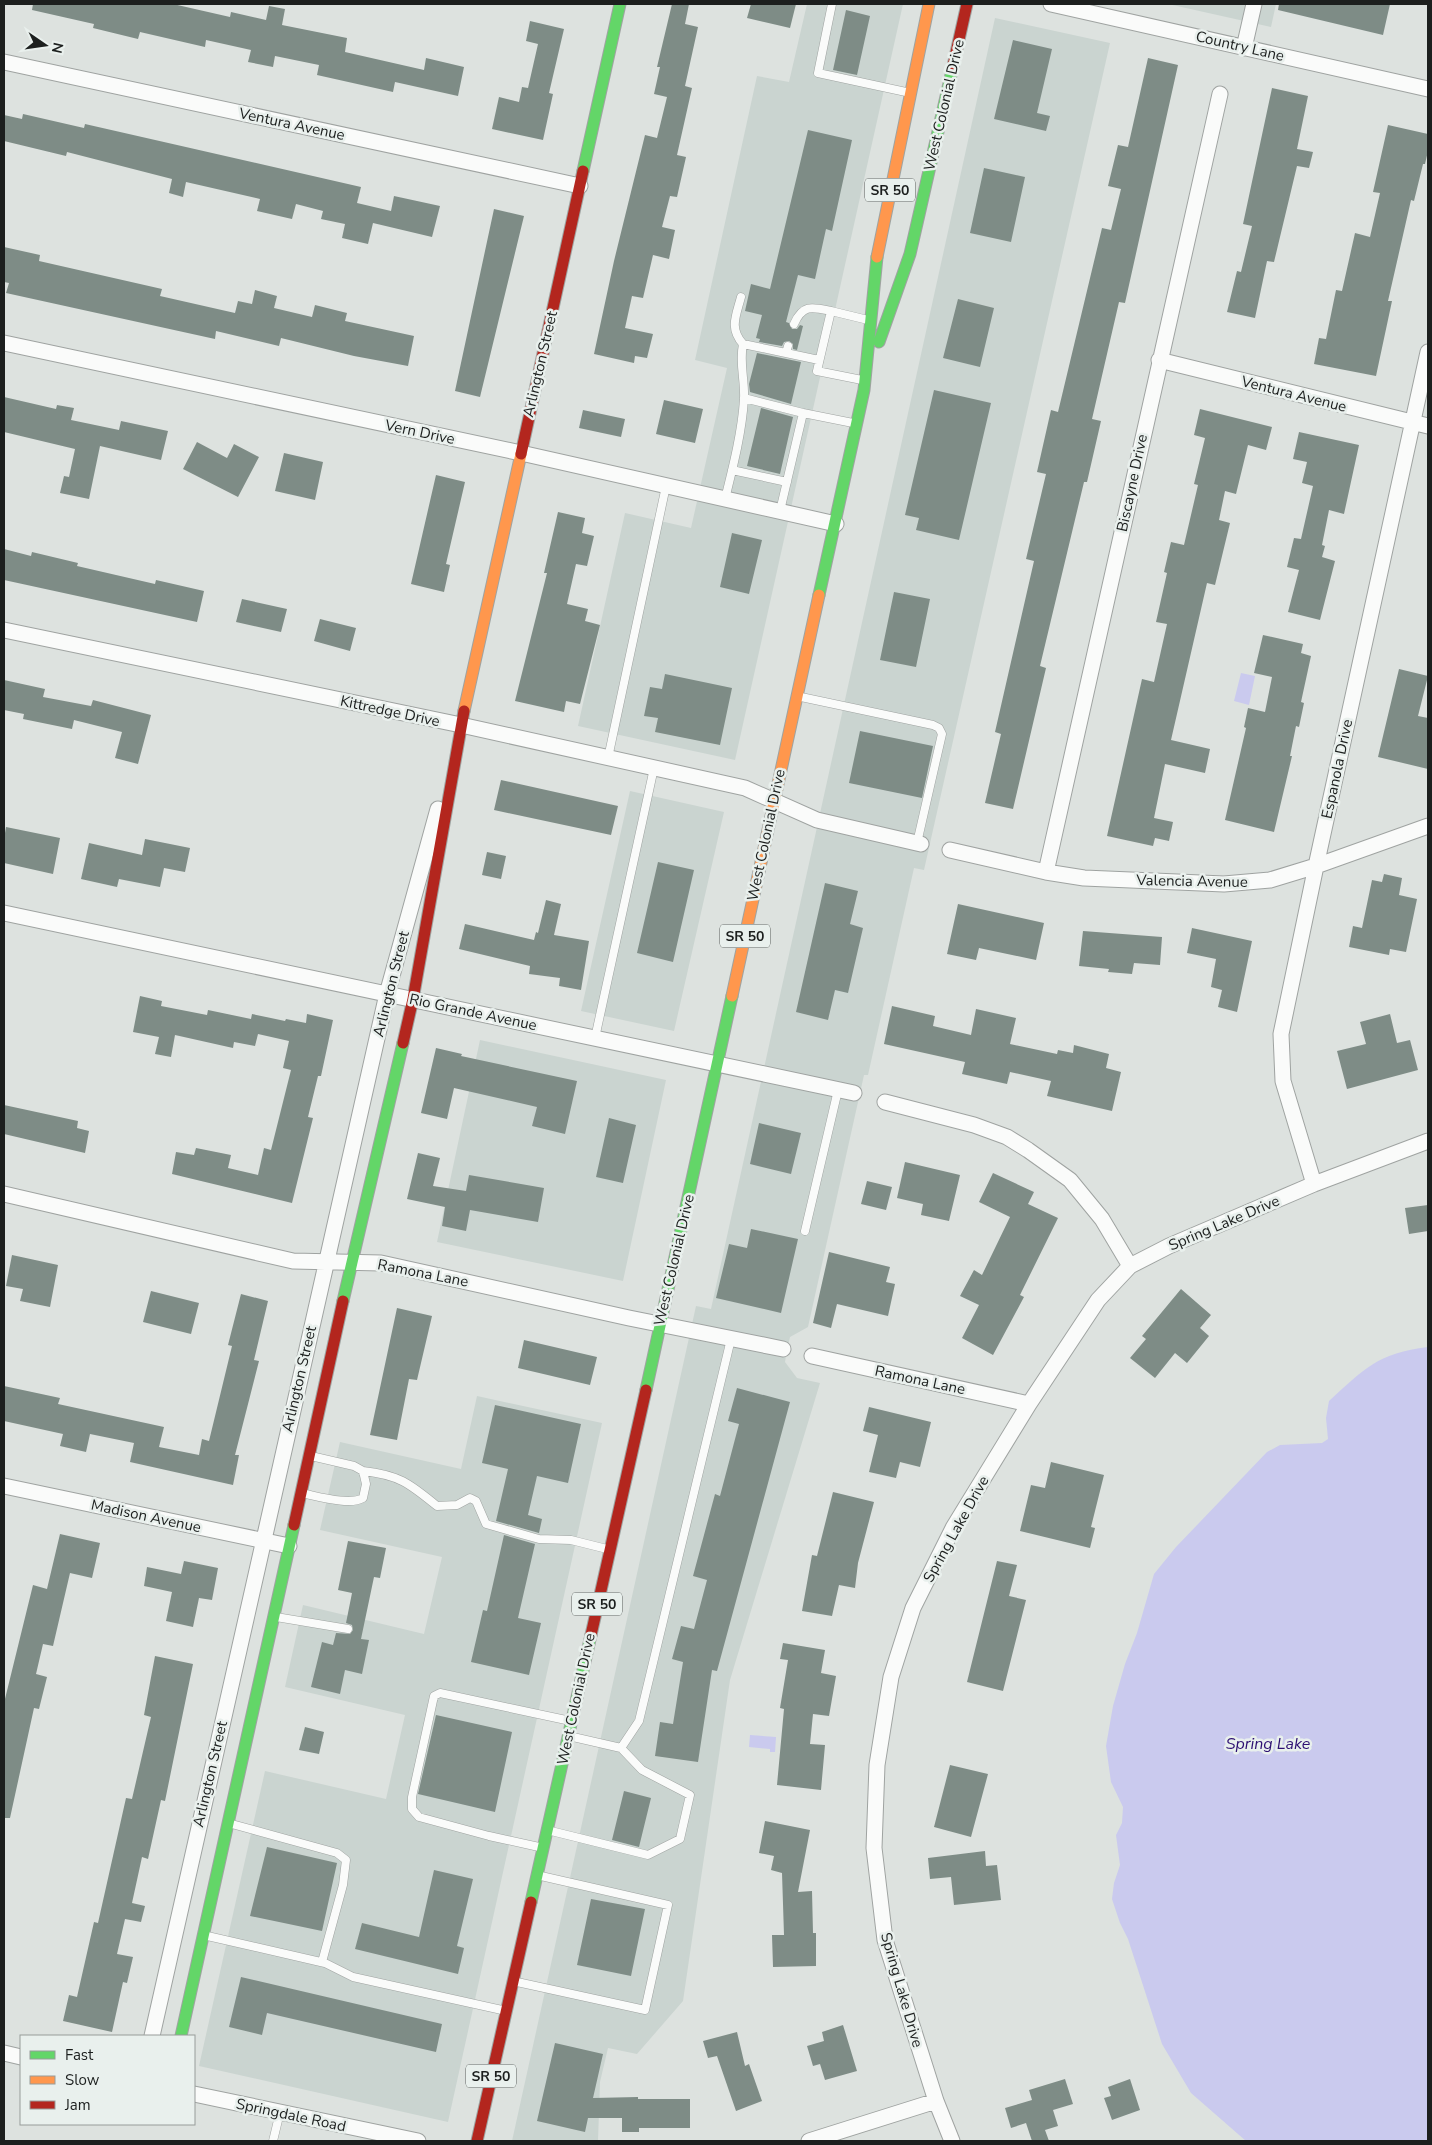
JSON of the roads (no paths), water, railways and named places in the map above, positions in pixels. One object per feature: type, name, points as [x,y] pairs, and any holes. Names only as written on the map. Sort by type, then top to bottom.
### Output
[{"type":"main road","name":"Arlington Street","points":[[181,2035],[352,1262],[413,1000],[461,725],[620,4]]},
{"type":"main road","name":"West Colonial Drive","points":[[477,2141],[718,1065],[796,696],[836,524],[866,380],[878,252],[929,4]]},
{"type":"main road","name":"West Colonial Drive","points":[[866,380],[910,254],[967,4]]},
{"type":"street","name":"Country Lane","points":[[1052,4],[1428,89]]},
{"type":"street","points":[[1244,48],[1254,4]]},
{"type":"street","name":"Ventura Avenue","points":[[4,62],[580,186]]},
{"type":"street","name":"Biscayne Drive","points":[[1046,872],[1220,94]]},
{"type":"street","name":"Vern Drive","points":[[4,343],[521,453],[836,524]]},
{"type":"street","name":"Espanola Drive","points":[[1314,1184],[1283,1081],[1281,1034],[1428,352]]},
{"type":"street","name":"Ventura Avenue","points":[[1159,360],[1428,426]]},
{"type":"street","name":"Kittredge Drive","points":[[4,630],[461,725],[745,788],[773,802]]},
{"type":"street","name":"Arlington Street","points":[[152,2035],[325,1261],[387,994],[461,725]]},
{"type":"street","points":[[773,802],[817,820],[919,844]]},
{"type":"street","name":"Valencia Avenue","points":[[950,850],[1046,872],[1084,878],[1224,884],[1270,880],[1316,866],[1428,826]]},
{"type":"street","name":"Rio Grande Avenue","points":[[4,913],[854,1094]]},
{"type":"street","points":[[885,1102],[974,1125],[1007,1137],[1028,1150],[1070,1180],[1102,1219],[1130,1266]]},
{"type":"street","name":"Spring Lake Drive","points":[[952,2141],[936,2102],[885,1940],[874,1848],[877,1765],[891,1677],[913,1608],[953,1528],[1029,1404],[1098,1300],[1130,1266],[1169,1246],[1314,1184],[1428,1141]]},
{"type":"street","name":"Ramona Lane","points":[[4,1194],[293,1261],[381,1263],[783,1349]]},
{"type":"street","name":"Ramona Lane","points":[[812,1356],[1029,1404]]},
{"type":"street","name":"Madison Avenue","points":[[4,1486],[289,1546]]},
{"type":"street","points":[[4,2053],[20,2057]]},
{"type":"street","name":"Springdale Road","points":[[195,2094],[418,2141]]},
{"type":"street","points":[[809,2141],[936,2102]]},
{"type":"lane","points":[[832,4],[818,73],[910,93]]},
{"type":"lane","points":[[741,297],[734,327],[735,336],[743,344],[787,349],[819,360]]},
{"type":"lane","points":[[794,324],[798,314],[806,308],[813,307],[872,321]]},
{"type":"lane","points":[[831,311],[817,371],[866,380]]},
{"type":"lane","points":[[725,499],[732,470],[744,398],[741,355],[743,344]]},
{"type":"lane","points":[[744,398],[857,424]]},
{"type":"lane","points":[[780,512],[803,413]]},
{"type":"lane","points":[[732,470],[787,482]]},
{"type":"lane","points":[[608,758],[666,486]]},
{"type":"lane","points":[[796,696],[933,725],[939,728],[942,734],[919,844]]},
{"type":"lane","points":[[594,1038],[654,768]]},
{"type":"lane","points":[[805,1231],[838,1090]]},
{"type":"lane","points":[[620,1748],[639,1721],[731,1339]]},
{"type":"lane","points":[[309,1456],[354,1466],[363,1471],[389,1474],[414,1487],[437,1506],[457,1505],[470,1498],[476,1501],[486,1524],[539,1539],[571,1540],[609,1550]]},
{"type":"lane","points":[[301,1493],[358,1501],[363,1498],[366,1484],[363,1471]]},
{"type":"lane","points":[[274,1616],[348,1629]]},
{"type":"lane","points":[[543,1848],[419,1817],[412,1809],[412,1797],[427,1724],[434,1696],[440,1693],[571,1720]]},
{"type":"lane","points":[[546,1830],[648,1855],[680,1840],[690,1795],[642,1770],[620,1748],[568,1736]]},
{"type":"lane","points":[[228,1823],[337,1853],[346,1860],[343,1885],[322,1962]]},
{"type":"lane","points":[[513,1982],[645,2010],[668,1905],[536,1875]]},
{"type":"lane","points":[[204,1935],[322,1962],[353,1977],[506,2011]]},
{"type":"lane","points":[[274,2141],[280,2112]]},
{"type":"water","points":[[1241,673],[1255,676],[1249,705],[1234,701]]},
{"type":"water","name":"Spring Lake","points":[[1428,1347],[1428,2141],[1246,2141],[1191,2093],[1162,2044],[1128,1939],[1112,1899],[1114,1883],[1120,1865],[1116,1835],[1122,1823],[1123,1807],[1111,1782],[1106,1746],[1113,1706],[1154,1574],[1176,1547],[1267,1452],[1280,1445],[1322,1443],[1328,1439],[1326,1418],[1329,1401],[1363,1371],[1396,1353]]},
{"type":"water","points":[[750,1735],[776,1737],[775,1752],[770,1752],[770,1749],[749,1747]]}]
